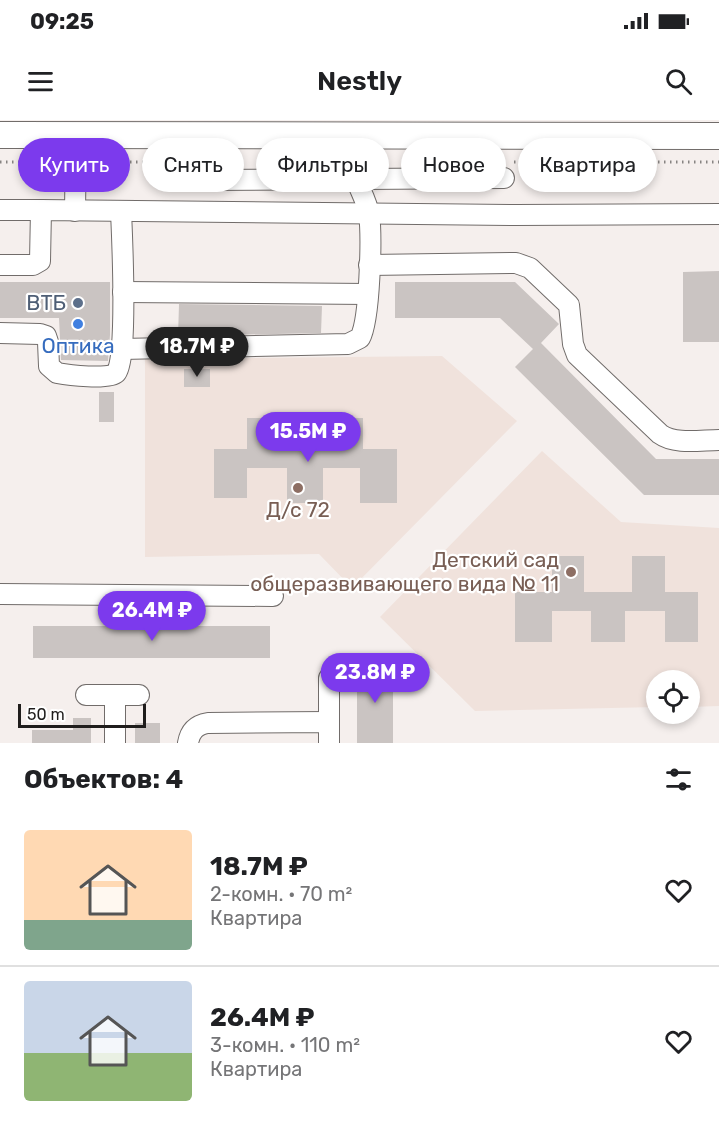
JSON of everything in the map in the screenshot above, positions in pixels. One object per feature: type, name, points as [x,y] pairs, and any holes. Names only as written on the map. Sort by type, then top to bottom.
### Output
[{"type":"main road","points":[[0,135],[719,136]]},
{"type":"lane","points":[[75,211],[76,135]]},
{"type":"lane","points":[[122,350],[348,344],[360,338],[363,333],[368,294],[369,265],[369,214],[361,192]]},
{"type":"lane","points":[[0,210],[369,214],[719,214]]},
{"type":"lane","points":[[0,266],[38,263],[41,258],[41,210]]},
{"type":"lane","points":[[0,333],[43,334],[48,342],[50,366],[57,373],[112,375],[120,368],[123,292],[121,211]]},
{"type":"lane","points":[[369,265],[516,263],[526,266],[569,305],[573,344],[577,356],[660,434],[676,440],[719,440]]},
{"type":"lane","points":[[123,292],[368,294]]},
{"type":"lane","points":[[0,594],[273,596]]},
{"type":"lane","points":[[329,678],[329,743]]},
{"type":"lane","points":[[86,695],[139,695]]},
{"type":"lane","points":[[115,695],[115,743]]},
{"type":"lane","points":[[188,743],[194,729],[200,724],[328,722]]},
{"type":"shaded area","name":"Д/с 72","points":[[442,356],[517,421],[352,588],[319,554],[145,557],[145,359]]},
{"type":"shaded area","name":"Детский сад общеразвивающего вида № 11","points":[[542,451],[621,522],[719,528],[719,706],[700,707],[700,670],[646,670],[646,707],[475,711],[380,617]]},
{"type":"building","points":[[719,271],[719,342],[683,342],[683,272]]},
{"type":"building","points":[[0,282],[110,282],[108,361],[61,360],[59,318],[0,318]]},
{"type":"building","points":[[395,282],[515,282],[559,324],[541,343],[656,459],[719,459],[719,495],[644,495],[515,367],[533,349],[500,318],[395,318]]},
{"type":"building","points":[[179,304],[322,306],[321,333],[178,336]]},
{"type":"building","points":[[184,369],[210,369],[210,387],[184,387]]},
{"type":"building","points":[[99,392],[114,392],[114,422],[99,422]]},
{"type":"building","points":[[247,418],[280,418],[280,449],[327,449],[327,418],[363,418],[363,449],[397,449],[397,503],[360,503],[360,468],[323,468],[323,503],[287,503],[287,468],[247,468],[247,498],[214,498],[214,449],[247,449]]},
{"type":"building","points":[[552,556],[584,556],[584,592],[632,592],[632,556],[665,556],[665,592],[698,592],[698,642],[665,642],[665,611],[625,611],[625,642],[591,642],[591,611],[552,611],[552,642],[515,642],[515,592],[552,592]]},
{"type":"building","points":[[33,626],[270,626],[270,658],[33,658]]},
{"type":"building","points":[[357,666],[393,666],[393,743],[357,743]]},
{"type":"building","points":[[73,718],[91,718],[91,743],[32,743],[32,730],[73,730]]},
{"type":"building","points":[[135,723],[160,723],[160,743],[135,743]]},
{"type":"place","name":"ВТБ","points":[[78,303]]},
{"type":"place","name":"Оптика","points":[[78,324]]},
{"type":"place","name":"Д/с 72","points":[[298,488]]},
{"type":"place","name":"Детский сад общеразвивающего вида № 11","points":[[571,572]]}]
